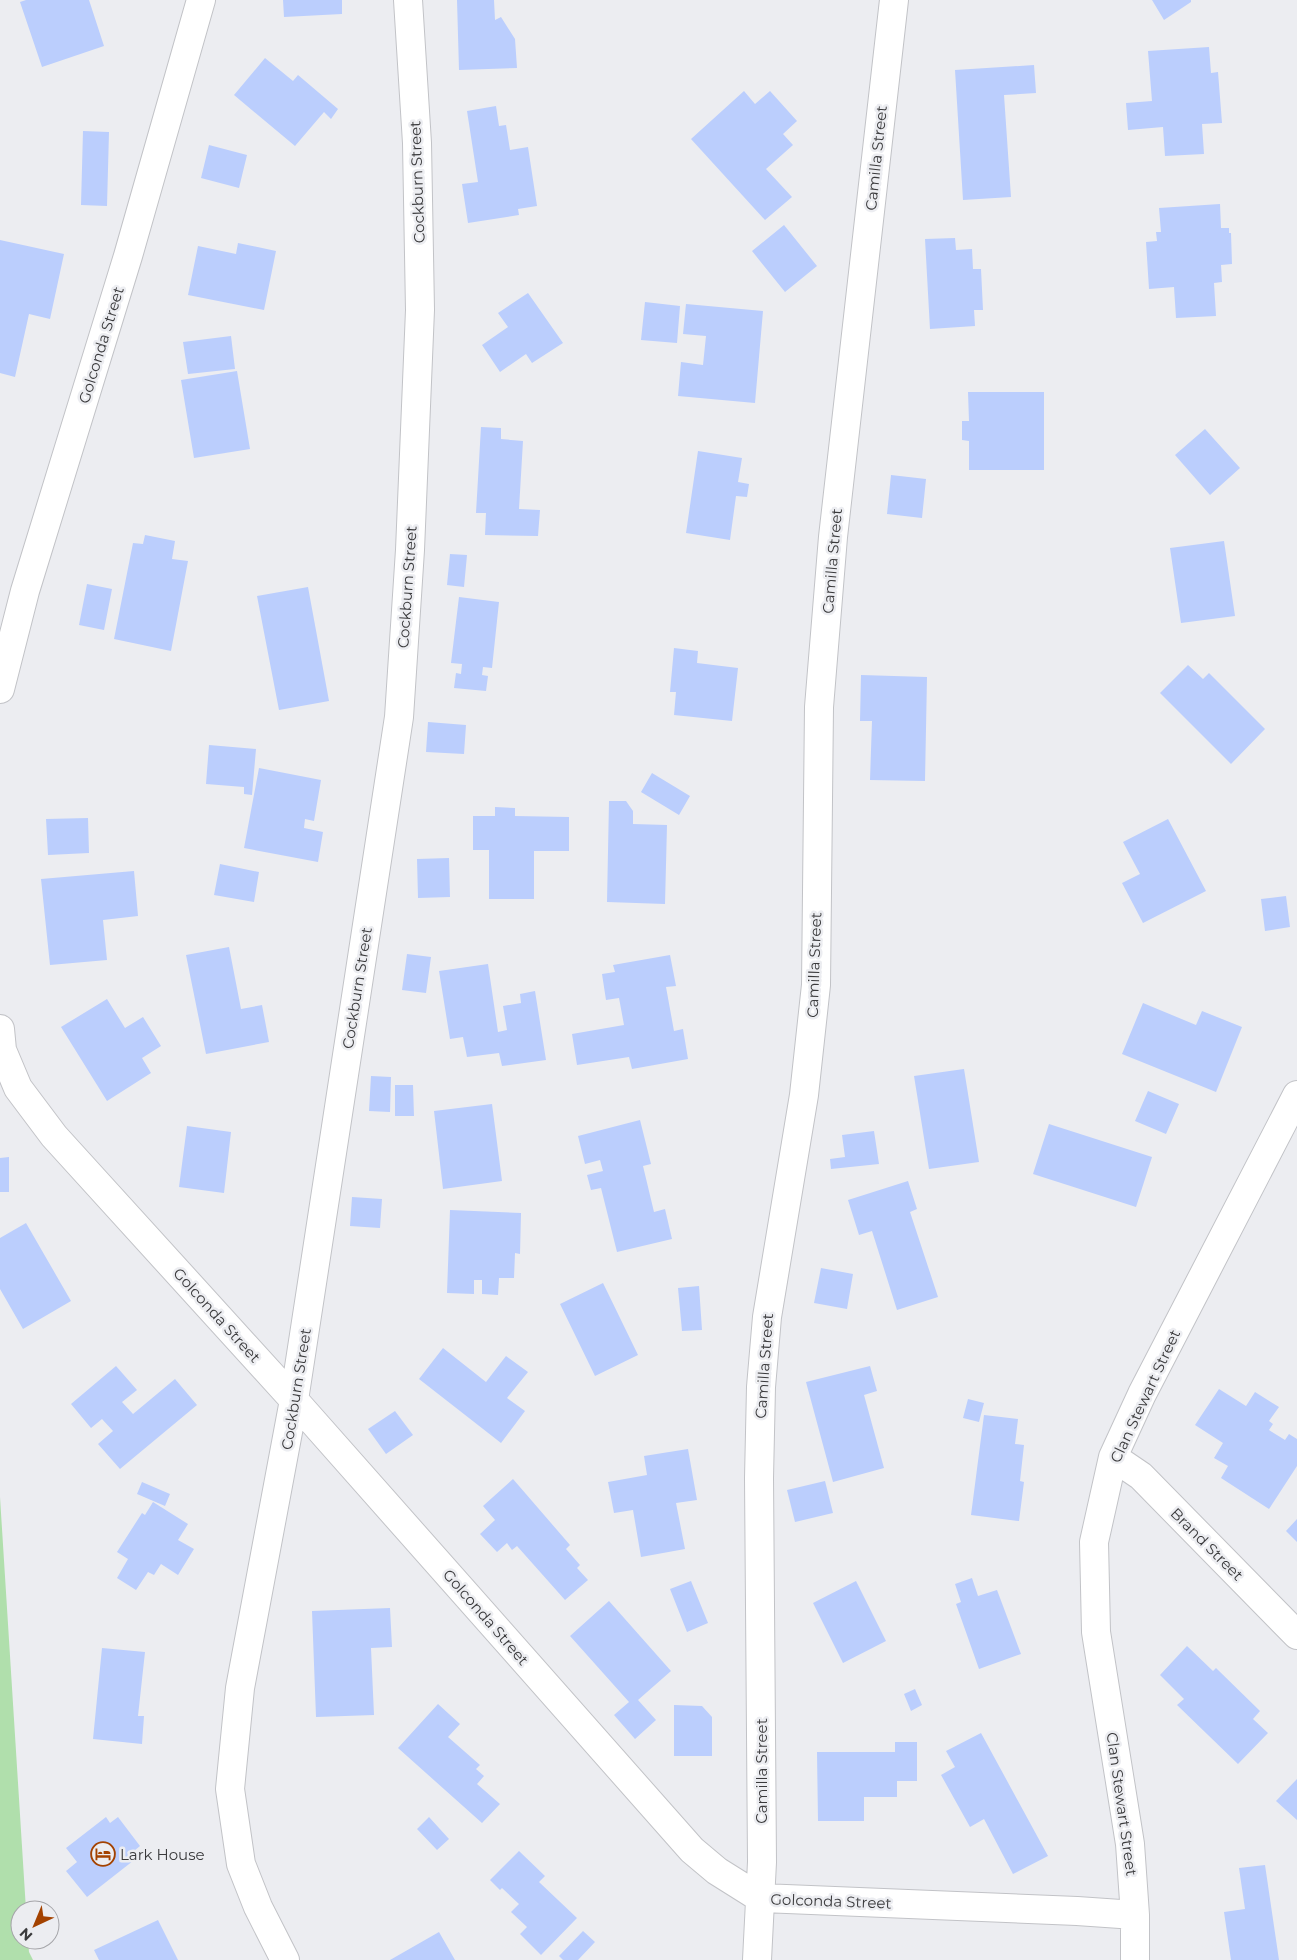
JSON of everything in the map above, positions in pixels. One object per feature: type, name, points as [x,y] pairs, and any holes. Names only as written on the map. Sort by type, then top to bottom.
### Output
[{"type":"street","name":"Golconda Street","points":[[0,689],[25,591],[128,256],[201,0]]},
{"type":"street","name":"Cockburn Street","points":[[285,1960],[258,1908],[241,1864],[230,1789],[240,1688],[294,1400],[399,717],[410,550],[420,310],[417,143],[408,0]]},
{"type":"street","name":"Camilla Street","points":[[757,1960],[762,1862],[759,1478],[761,1387],[767,1317],[804,1095],[816,985],[818,707],[833,537],[894,0]]},
{"type":"street","name":"Golconda Street","points":[[0,1029],[2,1050],[18,1088],[54,1136],[294,1400],[692,1850],[717,1871],[760,1898],[1134,1915]]},
{"type":"street","name":"Clan Stewart Street","points":[[1135,1960],[1130,1844],[1096,1632],[1094,1542],[1113,1457],[1142,1394],[1297,1095]]},
{"type":"street","name":"Brand Street","points":[[1113,1457],[1141,1476],[1297,1635]]},
{"type":"green space","points":[[0,1497],[25,1900],[10,1900],[10,1950],[29,1950],[33,1960],[0,1960]]},
{"type":"building","points":[[26,0],[89,0],[104,46],[42,67],[20,2]]},
{"type":"building","points":[[283,0],[342,0],[342,14],[284,17]]},
{"type":"building","points":[[457,0],[494,0],[495,20],[501,17],[515,39],[517,68],[459,70]]},
{"type":"building","points":[[1152,0],[1191,0],[1191,2],[1164,20]]},
{"type":"building","points":[[1209,47],[1211,73],[1218,72],[1222,123],[1202,124],[1204,154],[1165,156],[1163,127],[1128,130],[1126,103],[1152,101],[1148,51]]},
{"type":"building","points":[[265,58],[293,81],[298,75],[338,109],[331,119],[324,112],[295,146],[234,95]]},
{"type":"building","points":[[1034,65],[1036,93],[1004,95],[1011,197],[963,200],[955,70]]},
{"type":"building","points":[[744,91],[755,104],[770,91],[797,121],[783,134],[793,145],[766,169],[792,197],[765,220],[691,139]]},
{"type":"building","points":[[496,106],[499,126],[506,125],[510,150],[528,147],[537,206],[518,209],[519,215],[468,223],[462,184],[478,182],[467,111]]},
{"type":"building","points":[[83,131],[109,132],[107,206],[81,205]]},
{"type":"building","points":[[209,145],[247,155],[239,188],[201,178]]},
{"type":"building","points":[[1220,204],[1221,228],[1229,228],[1229,233],[1231,233],[1232,264],[1221,265],[1222,282],[1214,283],[1216,316],[1176,318],[1174,287],[1149,289],[1146,242],[1157,241],[1156,232],[1161,232],[1159,208]]},
{"type":"building","points":[[784,225],[817,266],[785,292],[752,251]]},
{"type":"building","points":[[955,238],[956,250],[972,249],[973,269],[981,269],[983,310],[974,310],[975,326],[930,329],[925,239]]},
{"type":"building","points":[[0,240],[64,254],[50,319],[29,314],[15,377],[0,373]]},
{"type":"building","points":[[238,243],[276,251],[264,310],[188,295],[198,246],[236,254]]},
{"type":"building","points":[[528,293],[563,343],[532,363],[526,354],[500,372],[482,345],[508,327],[498,313]]},
{"type":"building","points":[[645,302],[680,306],[677,343],[641,340]]},
{"type":"building","points":[[686,304],[763,311],[755,403],[678,396],[681,362],[703,365],[706,336],[683,334]]},
{"type":"building","points":[[231,336],[235,369],[188,374],[183,342]]},
{"type":"building","points":[[237,371],[250,449],[194,458],[181,380]]},
{"type":"building","points":[[968,392],[1044,392],[1044,470],[969,470],[969,441],[962,440],[962,421],[969,421]]},
{"type":"building","points":[[481,427],[501,428],[501,439],[523,441],[519,509],[540,510],[538,536],[485,535],[486,513],[476,513]]},
{"type":"building","points":[[1205,429],[1240,468],[1210,495],[1175,455]]},
{"type":"building","points":[[698,451],[742,458],[738,482],[749,484],[747,497],[736,496],[730,540],[686,533]]},
{"type":"building","points":[[891,475],[926,479],[922,518],[887,514]]},
{"type":"building","points":[[145,535],[175,541],[172,559],[188,561],[171,651],[114,639],[133,543],[143,544]]},
{"type":"building","points":[[1224,541],[1235,616],[1181,623],[1170,548]]},
{"type":"building","points":[[450,554],[467,555],[464,587],[447,585]]},
{"type":"building","points":[[87,584],[112,589],[104,630],[79,625]]},
{"type":"building","points":[[308,587],[329,701],[279,710],[257,596]]},
{"type":"building","points":[[459,597],[499,602],[492,668],[483,667],[482,675],[488,676],[486,691],[454,688],[456,673],[461,674],[462,664],[451,663]]},
{"type":"building","points":[[674,648],[698,651],[697,663],[738,668],[732,721],[674,715],[676,692],[670,692]]},
{"type":"building","points":[[1188,665],[1203,679],[1209,673],[1265,729],[1231,764],[1160,693]]},
{"type":"building","points":[[861,675],[927,677],[925,781],[870,780],[872,721],[860,721]]},
{"type":"building","points":[[428,722],[466,725],[464,754],[426,752]]},
{"type":"building","points":[[209,745],[256,749],[252,795],[244,794],[244,787],[206,784]]},
{"type":"building","points":[[259,768],[321,780],[314,821],[305,819],[304,828],[323,832],[318,862],[244,848]]},
{"type":"building","points":[[652,773],[690,796],[679,815],[641,792]]},
{"type":"building","points":[[609,801],[626,801],[633,811],[633,824],[667,825],[665,904],[607,902]]},
{"type":"building","points":[[495,807],[515,808],[515,816],[569,817],[569,851],[534,851],[534,899],[489,899],[489,850],[473,850],[473,816],[495,816]]},
{"type":"building","points":[[88,818],[89,853],[48,855],[46,819]]},
{"type":"building","points":[[1168,819],[1206,891],[1143,923],[1122,883],[1140,874],[1123,842]]},
{"type":"building","points":[[449,858],[450,897],[418,898],[417,859]]},
{"type":"building","points":[[220,864],[259,872],[254,902],[214,895]]},
{"type":"building","points":[[134,871],[138,916],[103,920],[107,960],[50,965],[41,879]]},
{"type":"building","points":[[1286,896],[1290,927],[1265,931],[1261,899]]},
{"type":"building","points":[[229,947],[241,1009],[262,1005],[269,1042],[206,1054],[186,955]]},
{"type":"building","points":[[407,954],[431,957],[426,993],[402,990]]},
{"type":"building","points":[[670,955],[676,986],[666,987],[674,1031],[683,1029],[688,1059],[632,1069],[629,1057],[577,1065],[572,1034],[624,1025],[619,998],[606,1000],[602,974],[615,972],[613,965]]},
{"type":"building","points":[[488,964],[498,1032],[507,1030],[503,1006],[521,1003],[520,994],[535,991],[546,1060],[502,1066],[499,1053],[467,1057],[463,1037],[450,1039],[439,971]]},
{"type":"building","points":[[107,999],[125,1028],[143,1017],[161,1046],[142,1058],[151,1073],[107,1101],[61,1027]]},
{"type":"building","points":[[1143,1003],[1196,1025],[1202,1011],[1242,1027],[1216,1092],[1122,1054]]},
{"type":"building","points":[[964,1069],[979,1162],[929,1169],[914,1076]]},
{"type":"building","points":[[371,1076],[391,1077],[390,1112],[369,1111]]},
{"type":"building","points":[[395,1085],[413,1085],[414,1116],[395,1116]]},
{"type":"building","points":[[1148,1091],[1179,1104],[1166,1134],[1135,1121]]},
{"type":"building","points":[[492,1104],[502,1181],[443,1189],[434,1111]]},
{"type":"building","points":[[640,1120],[651,1164],[643,1166],[654,1212],[665,1209],[672,1239],[617,1252],[601,1188],[591,1190],[587,1175],[603,1171],[600,1160],[585,1164],[578,1136]]},
{"type":"building","points":[[1049,1124],[1152,1157],[1136,1207],[1033,1174]]},
{"type":"building","points":[[187,1126],[231,1132],[224,1193],[179,1187]]},
{"type":"building","points":[[874,1131],[879,1164],[831,1169],[830,1159],[845,1157],[842,1135]]},
{"type":"building","points":[[9,1157],[9,1192],[0,1192],[0,1158]]},
{"type":"building","points":[[908,1181],[917,1209],[910,1212],[938,1297],[897,1310],[872,1231],[859,1235],[848,1200]]},
{"type":"building","points":[[352,1197],[382,1199],[380,1228],[350,1226]]},
{"type":"building","points":[[450,1210],[521,1213],[520,1254],[515,1253],[514,1278],[499,1278],[498,1295],[482,1294],[482,1280],[474,1280],[474,1294],[447,1293]]},
{"type":"building","points":[[26,1223],[71,1301],[23,1329],[0,1289],[0,1238]]},
{"type":"building","points":[[821,1268],[853,1274],[847,1309],[814,1303]]},
{"type":"building","points":[[603,1283],[638,1355],[595,1376],[560,1304]]},
{"type":"building","points":[[699,1286],[702,1330],[682,1331],[678,1288]]},
{"type":"building","points":[[443,1348],[486,1382],[506,1356],[528,1372],[507,1398],[525,1411],[501,1443],[419,1379]]},
{"type":"building","points":[[116,1366],[137,1390],[122,1402],[133,1414],[175,1379],[197,1405],[120,1469],[98,1444],[113,1431],[102,1419],[91,1428],[71,1404]]},
{"type":"building","points":[[870,1366],[877,1391],[864,1395],[884,1468],[833,1482],[806,1382]]},
{"type":"building","points":[[1219,1389],[1246,1406],[1255,1392],[1279,1407],[1269,1421],[1273,1424],[1269,1430],[1285,1440],[1289,1434],[1297,1439],[1297,1466],[1269,1509],[1221,1478],[1228,1466],[1214,1458],[1223,1443],[1195,1425]]},
{"type":"building","points":[[968,1399],[984,1403],[979,1422],[963,1418]]},
{"type":"building","points":[[395,1411],[413,1435],[386,1454],[368,1429]]},
{"type":"building","points":[[984,1415],[1018,1419],[1015,1444],[1024,1445],[1020,1481],[1024,1482],[1019,1521],[971,1515]]},
{"type":"building","points":[[688,1449],[697,1500],[676,1503],[685,1549],[641,1557],[633,1510],[614,1513],[608,1482],[647,1475],[644,1456]]},
{"type":"building","points":[[513,1479],[570,1545],[566,1549],[580,1565],[577,1568],[588,1580],[565,1600],[517,1546],[512,1550],[507,1543],[497,1552],[480,1534],[495,1520],[483,1506]]},
{"type":"building","points":[[825,1481],[833,1513],[795,1522],[787,1490]]},
{"type":"building","points":[[142,1482],[170,1494],[165,1506],[137,1494]]},
{"type":"building","points":[[153,1502],[188,1524],[178,1540],[194,1549],[178,1575],[161,1564],[154,1575],[148,1572],[136,1590],[117,1578],[128,1559],[117,1552],[142,1513],[145,1515]]},
{"type":"building","points":[[1297,1519],[1297,1542],[1286,1531]]},
{"type":"building","points":[[972,1578],[978,1596],[997,1590],[1021,1654],[979,1669],[956,1604],[961,1602],[955,1584]]},
{"type":"building","points":[[691,1581],[708,1623],[687,1632],[670,1589]]},
{"type":"building","points":[[856,1581],[886,1641],[843,1663],[813,1603]]},
{"type":"building","points":[[609,1601],[671,1671],[638,1700],[656,1720],[635,1739],[614,1715],[629,1702],[570,1636]]},
{"type":"building","points":[[390,1608],[392,1647],[371,1648],[374,1715],[316,1717],[312,1611]]},
{"type":"building","points":[[1187,1646],[1213,1671],[1216,1668],[1260,1711],[1253,1719],[1268,1733],[1238,1764],[1177,1705],[1184,1699],[1160,1675]]},
{"type":"building","points":[[102,1648],[145,1652],[138,1716],[144,1716],[142,1744],[93,1739]]},
{"type":"building","points":[[915,1689],[922,1705],[911,1711],[904,1694]]},
{"type":"building","points":[[438,1704],[460,1724],[448,1737],[480,1765],[476,1769],[484,1776],[477,1784],[500,1804],[482,1823],[398,1748]]},
{"type":"building","points":[[674,1705],[702,1706],[712,1717],[712,1756],[674,1756]]},
{"type":"building","points":[[981,1733],[1048,1856],[1013,1874],[984,1819],[970,1827],[941,1775],[955,1767],[946,1751]]},
{"type":"building","points":[[895,1742],[917,1742],[917,1781],[897,1781],[897,1797],[864,1797],[864,1821],[818,1821],[817,1752],[895,1752]]},
{"type":"building","points":[[1297,1779],[1297,1820],[1276,1801]]},
{"type":"building","name":"Lark House","points":[[106,1817],[110,1823],[118,1817],[140,1846],[134,1851],[138,1857],[87,1897],[66,1871],[77,1862],[66,1848]]},
{"type":"building","points":[[429,1817],[449,1839],[437,1850],[417,1829]]},
{"type":"building","points":[[519,1851],[545,1876],[539,1882],[577,1918],[541,1955],[520,1934],[527,1927],[511,1912],[519,1904],[490,1880]]},
{"type":"building","points":[[1265,1865],[1279,1960],[1231,1960],[1224,1912],[1245,1909],[1239,1868]]},
{"type":"building","points":[[158,1920],[178,1960],[99,1960],[94,1950]]},
{"type":"building","points":[[583,1931],[595,1942],[578,1960],[563,1960],[559,1956]]},
{"type":"building","points":[[439,1932],[455,1960],[390,1960]]},
{"type":"place","name":"Lark House","points":[[103,1854]]}]
